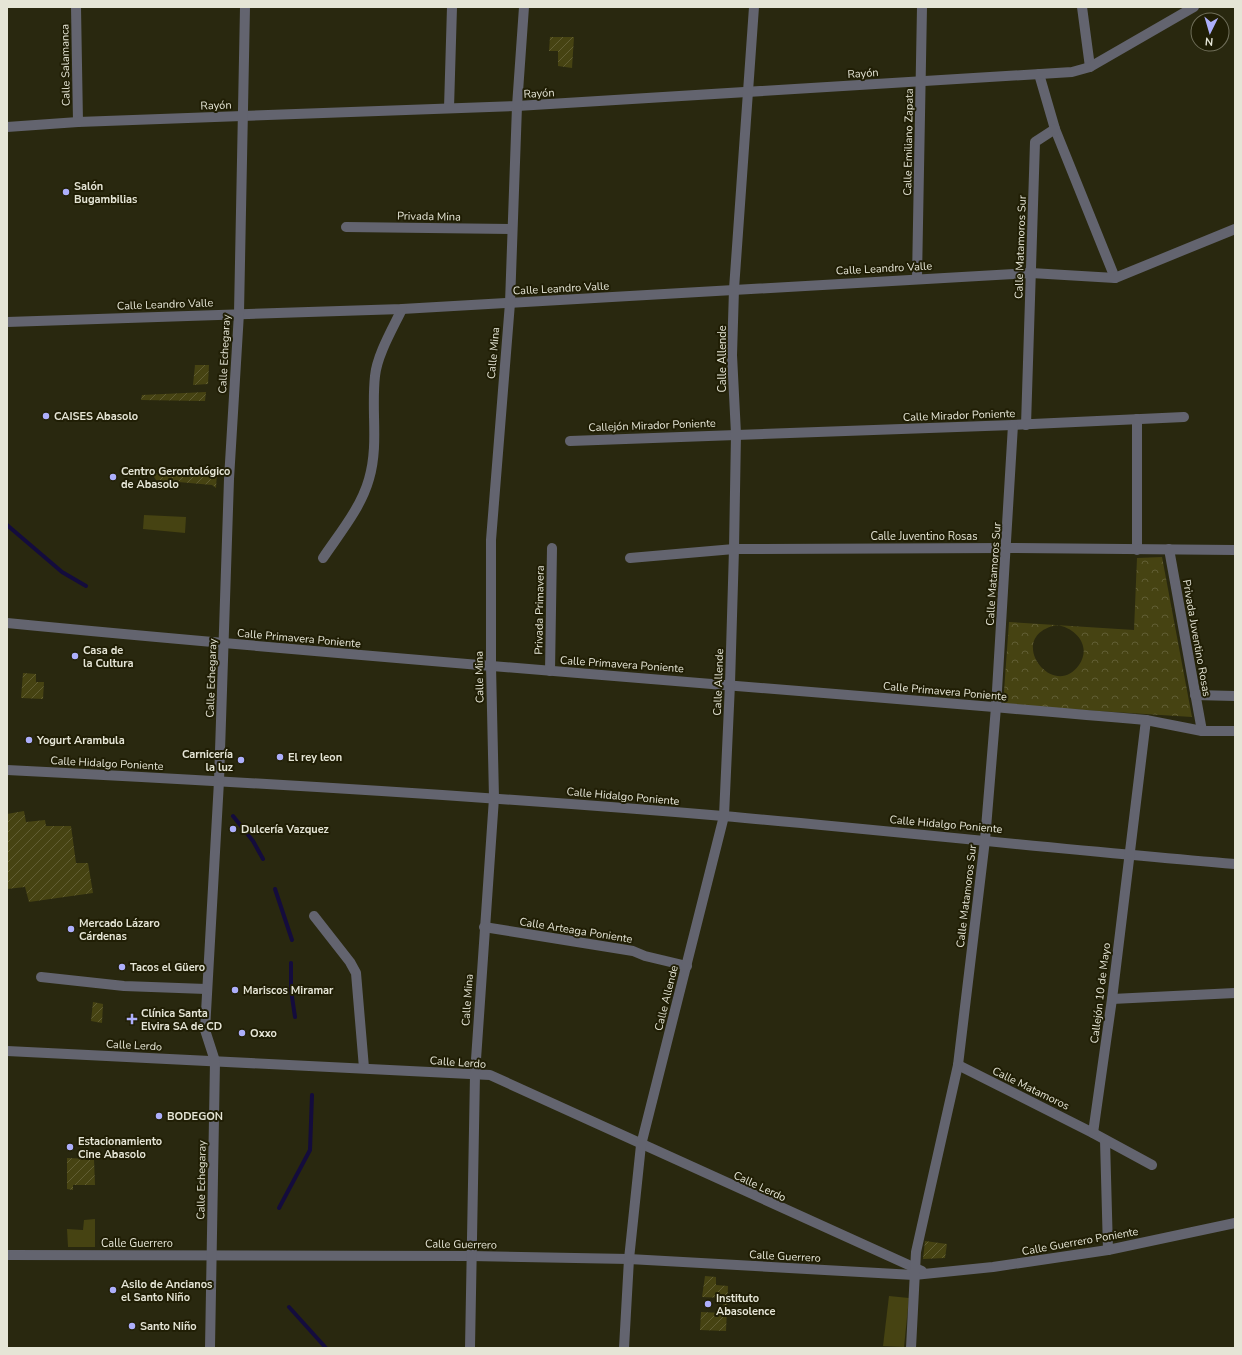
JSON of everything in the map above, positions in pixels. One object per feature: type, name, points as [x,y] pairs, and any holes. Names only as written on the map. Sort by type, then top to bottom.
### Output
[{"type":"street","name":"Calle Salamanca","points":[[76,7],[78,122]]},
{"type":"street","name":"Calle Echegaray","points":[[210,1348],[215,1061],[205,1030],[206,989],[219,781],[229,479],[239,313],[245,7]]},
{"type":"street","points":[[449,108],[452,7]]},
{"type":"street","name":"Calle Mina","points":[[470,1348],[475,1074],[494,798],[491,666],[491,540],[510,303],[512,229],[524,7]]},
{"type":"street","name":"Calle Allende","points":[[624,1348],[629,1259],[641,1145],[724,816],[734,549],[736,434],[732,355],[734,289],[754,7]]},
{"type":"street","name":"Calle Emiliano Zapata","points":[[917,278],[922,81],[922,7]]},
{"type":"street","points":[[1082,7],[1090,67]]},
{"type":"street","name":"Rayón","points":[[7,127],[78,122],[518,106],[1072,72],[1090,67],[1194,7]]},
{"type":"street","points":[[1039,74],[1055,129],[1115,278],[1235,228]]},
{"type":"street","name":"Calle Matamoros Sur","points":[[1026,425],[1035,142],[1055,129]]},
{"type":"street","name":"Privada Mina","points":[[346,227],[512,229]]},
{"type":"street","name":"Calle Leandro Valle","points":[[7,322],[239,313],[402,309],[917,278],[1031,273],[1115,278]]},
{"type":"street","points":[[323,558],[357,507],[369,480],[375,446],[375,376],[378,364],[402,309]]},
{"type":"street","name":"Calle Mirador Poniente","points":[[736,434],[1013,426],[1184,418]]},
{"type":"street","points":[[1137,419],[1137,550]]},
{"type":"street","name":"Calle Matamoros Sur","points":[[911,1348],[916,1252],[935,1160],[958,1065],[985,840],[1007,548],[1013,426]]},
{"type":"street","name":"Callejón Mirador Poniente","points":[[570,441],[736,434]]},
{"type":"street","name":"Privada Primavera","points":[[550,671],[552,548]]},
{"type":"street","name":"Calle Juventino Rosas","points":[[630,558],[734,549],[1007,548],[1235,550]]},
{"type":"street","name":"Privada Juventino Rosas","points":[[1170,549],[1202,731]]},
{"type":"street","name":"Calle Primavera Poniente","points":[[7,623],[224,644],[550,671],[730,684],[1146,720],[1202,731],[1235,731]]},
{"type":"street","points":[[1195,695],[1235,696]]},
{"type":"street","points":[[1129,856],[1146,720]]},
{"type":"street","name":"Calle Hidalgo Poniente","points":[[7,770],[494,798],[724,816],[985,840],[1129,856],[1235,864]]},
{"type":"street","name":"Callejón 10 de Mayo","points":[[1093,1133],[1112,999],[1129,856]]},
{"type":"street","points":[[314,916],[350,962],[356,974],[364,1068]]},
{"type":"street","name":"Calle Arteaga Poniente","points":[[484,927],[633,951],[645,956],[687,966]]},
{"type":"street","points":[[41,977],[124,986],[206,989]]},
{"type":"street","points":[[1112,999],[1235,993]]},
{"type":"street","name":"Calle Lerdo","points":[[7,1051],[490,1075],[914,1272]]},
{"type":"street","name":"Calle Matamoros","points":[[958,1065],[1093,1133],[1152,1165]]},
{"type":"street","points":[[1105,1140],[1108,1250]]},
{"type":"street","name":"Calle Guerrero Poniente","points":[[914,1272],[928,1273],[993,1267],[1108,1250],[1235,1223]]},
{"type":"street","name":"Calle Guerrero","points":[[7,1254],[471,1256],[629,1259],[914,1272]]},
{"type":"green space","points":[[550,37],[574,37],[572,68],[558,66],[558,51],[549,51]]},
{"type":"green space","points":[[195,365],[209,365],[208,384],[193,385]]},
{"type":"green space","points":[[206,392],[205,401],[141,400],[142,395]]},
{"type":"green space","points":[[149,469],[217,472],[216,488],[212,485],[156,480]]},
{"type":"green space","points":[[144,515],[186,517],[185,533],[143,529]]},
{"type":"green space","points":[[1162,557],[1192,717],[1003,705],[1009,622],[1057,625],[1134,630],[1137,558]],"holes":[[[1057,625],[1076,634],[1083,645],[1084,651],[1083,658],[1079,665],[1068,674],[1057,676],[1046,672],[1038,663],[1033,652],[1034,641],[1041,631]]]},
{"type":"green space","points":[[23,673],[36,674],[36,682],[44,682],[43,699],[21,698]]},
{"type":"green space","points":[[24,811],[26,822],[45,820],[46,826],[71,826],[76,863],[88,863],[93,893],[29,902],[25,887],[7,889],[7,814]]},
{"type":"green space","points":[[93,1002],[103,1004],[102,1023],[91,1021]]},
{"type":"green space","points":[[67,1158],[94,1159],[95,1185],[73,1185],[73,1190],[67,1189]]},
{"type":"green space","points":[[95,1219],[95,1247],[68,1247],[67,1229],[83,1230],[84,1220]]},
{"type":"green space","points":[[925,1241],[947,1244],[945,1258],[923,1259]]},
{"type":"green space","points":[[705,1276],[716,1277],[716,1285],[728,1286],[726,1331],[700,1330],[701,1312],[723,1313],[724,1298],[702,1297]]},
{"type":"green space","points":[[889,1296],[909,1298],[904,1347],[883,1346]]},
{"type":"waterway","points":[[7,525],[62,572],[86,586]]},
{"type":"waterway","points":[[233,816],[253,841],[263,859]]},
{"type":"waterway","points":[[275,889],[292,940]]},
{"type":"waterway","points":[[291,963],[291,990],[295,1017]]},
{"type":"waterway","points":[[279,1208],[310,1150],[312,1095]]},
{"type":"waterway","points":[[289,1307],[326,1348]]},
{"type":"place","name":"Salón Bugambilias","points":[[66,192]]},
{"type":"place","name":"CAISES Abasolo","points":[[46,416]]},
{"type":"place","name":"Centro Gerontológico de Abasolo","points":[[113,477]]},
{"type":"place","name":"Casa de la Cultura","points":[[75,656]]},
{"type":"place","name":"Yogurt Arambula","points":[[29,740]]},
{"type":"place","name":"El rey leon","points":[[280,757]]},
{"type":"place","name":"Carnicería la luz","points":[[241,760]]},
{"type":"place","name":"Dulcería Vazquez","points":[[233,829]]},
{"type":"place","name":"Mercado Lázaro Cárdenas","points":[[71,929]]},
{"type":"place","name":"Tacos el Güero","points":[[122,967]]},
{"type":"place","name":"Mariscos Miramar","points":[[235,990]]},
{"type":"place","name":"Clínica Santa Elvira SA de CD","points":[[132,1019]]},
{"type":"place","name":"Oxxo","points":[[242,1033]]},
{"type":"place","name":"BODEGON","points":[[159,1116]]},
{"type":"place","name":"Estacionamiento Cine Abasolo","points":[[70,1147]]},
{"type":"place","name":"Asilo de Ancianos el Santo Niño","points":[[113,1290]]},
{"type":"place","name":"Instituto Abasolence","points":[[708,1304]]},
{"type":"place","name":"Santo Niño","points":[[132,1326]]}]
